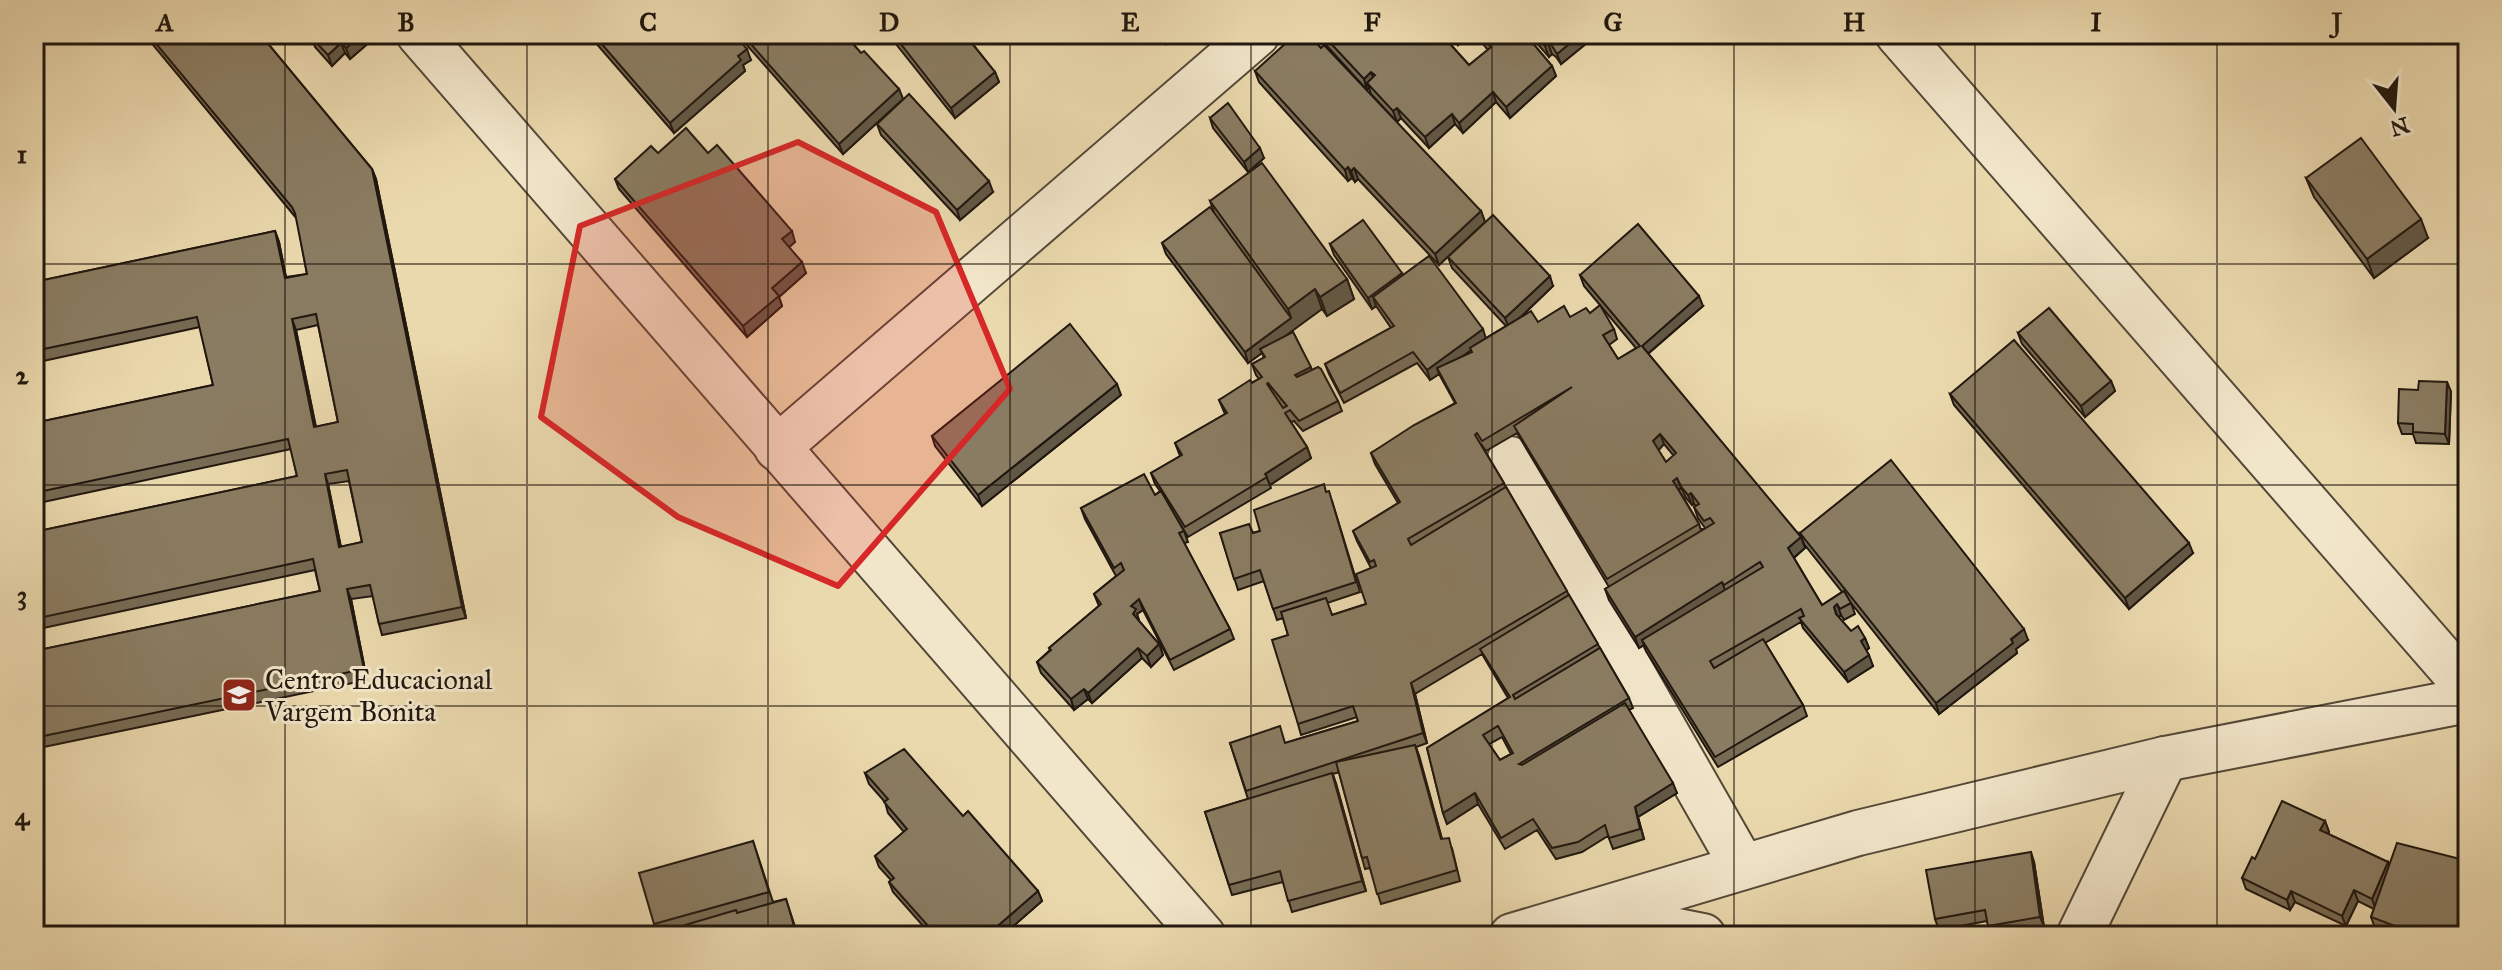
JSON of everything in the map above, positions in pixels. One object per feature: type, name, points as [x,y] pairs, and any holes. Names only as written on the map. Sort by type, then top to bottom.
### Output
[{"type":"street","points":[[419,34],[1203,936]]},
{"type":"street","points":[[777,448],[1257,34]]},
{"type":"street","points":[[1898,34],[2468,688]]},
{"type":"street","points":[[1510,459],[1743,867]]},
{"type":"street","points":[[1512,936],[1858,833],[2165,759],[2468,700]]},
{"type":"street","points":[[2079,936],[2165,759]]},
{"type":"street","points":[[1589,913],[1703,936]]},
{"type":"highlighted area","points":[[798,142],[936,212],[1010,389],[838,586],[678,517],[541,417],[580,226]]},
{"type":"building","points":[[148,34],[260,34],[372,169],[462,607],[379,624],[370,585],[347,589],[364,669],[34,738],[34,651],[320,591],[313,559],[34,619],[34,532],[297,476],[288,439],[34,493],[34,423],[213,385],[197,317],[34,351],[34,282],[275,231],[285,278],[307,274],[292,207]],"holes":[[[316,314],[338,422],[314,427],[292,319]],[[347,470],[362,542],[339,547],[325,474]]]},
{"type":"building","points":[[314,34],[363,34],[346,48],[341,43],[328,55],[311,37]]},
{"type":"building","points":[[593,34],[734,34],[747,49],[738,56],[741,60],[670,123]]},
{"type":"building","points":[[742,34],[844,34],[899,89],[839,144]]},
{"type":"building","points":[[893,34],[968,34],[966,36],[995,72],[951,108]]},
{"type":"building","points":[[1296,34],[1308,34],[1321,48],[1324,45],[1481,211],[1435,254],[1354,168],[1345,170],[1255,71]]},
{"type":"building","points":[[1322,34],[1441,34],[1469,65],[1491,47],[1480,34],[1525,34],[1552,66],[1506,107],[1493,92],[1459,123],[1452,114],[1425,137],[1397,108],[1393,111],[1367,83],[1375,75],[1371,72],[1364,79]]},
{"type":"building","points":[[1534,34],[1581,34],[1557,54],[1552,46],[1548,43],[1545,46]]},
{"type":"building","points":[[909,94],[989,181],[957,210],[877,124]]},
{"type":"building","points":[[1228,103],[1260,148],[1244,162],[1210,118]]},
{"type":"building","points":[[686,128],[708,153],[717,145],[792,231],[782,239],[802,262],[772,288],[779,296],[743,326],[615,179],[651,146],[658,153]]},
{"type":"building","points":[[2361,138],[2421,219],[2367,259],[2306,178]]},
{"type":"building","points":[[1262,163],[1347,279],[1320,297],[1315,289],[1288,309],[1210,201]]},
{"type":"building","points":[[1210,207],[1291,318],[1245,352],[1162,243]]},
{"type":"building","points":[[1493,215],[1550,276],[1505,318],[1448,257]]},
{"type":"building","points":[[1363,220],[1402,273],[1368,298],[1330,244]]},
{"type":"building","points":[[1638,224],[1699,296],[1642,346],[1801,537],[1788,548],[1822,605],[1844,591],[1851,603],[1840,609],[1837,604],[1834,607],[1836,614],[1851,631],[1858,626],[1865,638],[1861,641],[1869,655],[1844,672],[1799,618],[1804,616],[1801,609],[1710,661],[1714,668],[1763,639],[1803,705],[1715,757],[1642,640],[1763,567],[1760,562],[1724,585],[1722,582],[1635,637],[1605,589],[1714,523],[1710,518],[1704,521],[1694,507],[1699,504],[1691,493],[1688,495],[1682,488],[1677,478],[1673,481],[1699,524],[1607,579],[1514,426],[1572,387],[1482,441],[1477,433],[1475,435],[1504,483],[1408,539],[1411,545],[1506,487],[1567,591],[1411,683],[1423,733],[1246,791],[1230,743],[1280,726],[1285,743],[1358,721],[1353,706],[1298,724],[1272,640],[1288,635],[1281,612],[1326,598],[1332,615],[1366,604],[1356,574],[1376,566],[1374,560],[1370,562],[1353,531],[1400,502],[1371,453],[1456,403],[1437,368],[1472,352],[1470,348],[1531,311],[1538,322],[1564,306],[1570,317],[1586,308],[1590,313],[1600,305],[1614,329],[1603,335],[1618,359],[1640,346],[1580,275]],"holes":[[[1660,434],[1676,453],[1666,462],[1653,441]]]},
{"type":"building","points":[[1429,256],[1483,329],[1427,370],[1413,352],[1340,393],[1325,364],[1394,326],[1373,297]]},
{"type":"building","points":[[2049,308],[2111,381],[2081,406],[2018,333]]},
{"type":"building","points":[[1070,324],[1117,384],[978,495],[932,436]]},
{"type":"building","points":[[1293,332],[1311,367],[1295,375],[1297,377],[1318,367],[1338,401],[1299,421],[1290,410],[1285,413],[1307,447],[1265,474],[1267,477],[1185,527],[1151,473],[1182,455],[1175,443],[1227,413],[1219,400],[1250,380],[1252,383],[1262,377],[1252,364],[1265,357],[1260,349]],"holes":[[[1268,383],[1287,406],[1283,408]]]},
{"type":"building","points":[[2014,340],[2189,543],[2125,598],[1950,394]]},
{"type":"building","points":[[2419,381],[2447,382],[2445,434],[2413,432],[2413,424],[2398,423],[2399,389],[2418,390]]},
{"type":"building","points":[[1891,460],[2024,629],[2011,639],[2013,643],[1936,703],[1800,533]]},
{"type":"building","points":[[1144,474],[1155,495],[1161,491],[1184,531],[1179,533],[1230,629],[1170,660],[1139,599],[1131,606],[1136,609],[1133,614],[1159,644],[1147,656],[1138,648],[1088,693],[1084,689],[1071,699],[1037,662],[1101,604],[1094,594],[1124,570],[1121,563],[1114,568],[1081,508]]},
{"type":"building","points":[[1324,484],[1326,492],[1329,491],[1356,582],[1273,609],[1260,570],[1234,579],[1220,533],[1249,524],[1253,533],[1260,531],[1254,510]]},
{"type":"building","points":[[1569,595],[1598,644],[1513,695],[1515,699],[1600,648],[1629,698],[1519,764],[1625,703],[1673,783],[1635,807],[1640,829],[1609,838],[1605,825],[1578,842],[1552,848],[1533,819],[1501,838],[1475,793],[1443,813],[1427,748],[1510,697],[1480,649]],"holes":[[[1498,726],[1513,753],[1500,760],[1483,735]]]},
{"type":"building","points":[[1415,745],[1441,839],[1449,838],[1457,870],[1377,894],[1367,857],[1362,858],[1336,762]]},
{"type":"building","points":[[904,749],[963,816],[968,811],[1038,891],[986,936],[937,936],[889,882],[894,878],[875,856],[907,829],[884,802],[888,799],[865,773]]},
{"type":"building","points":[[1332,773],[1362,881],[1288,901],[1280,871],[1229,885],[1205,812]]},
{"type":"building","points":[[2282,801],[2325,821],[2320,830],[2388,862],[2372,899],[2354,890],[2342,916],[2291,891],[2287,900],[2242,878],[2252,857],[2255,859]]},
{"type":"building","points":[[753,841],[769,892],[654,924],[639,873]]},
{"type":"building","points":[[2397,843],[2468,861],[2468,936],[2407,936],[2408,931],[2371,917]]},
{"type":"building","points":[[2031,852],[2040,917],[1988,926],[1985,910],[1935,919],[1926,870]]},
{"type":"building","points":[[786,899],[797,936],[648,936],[736,910],[737,913]]},
{"type":"place","name":"Centro Educacional Vargem Bonita","points":[[239,695]]}]
